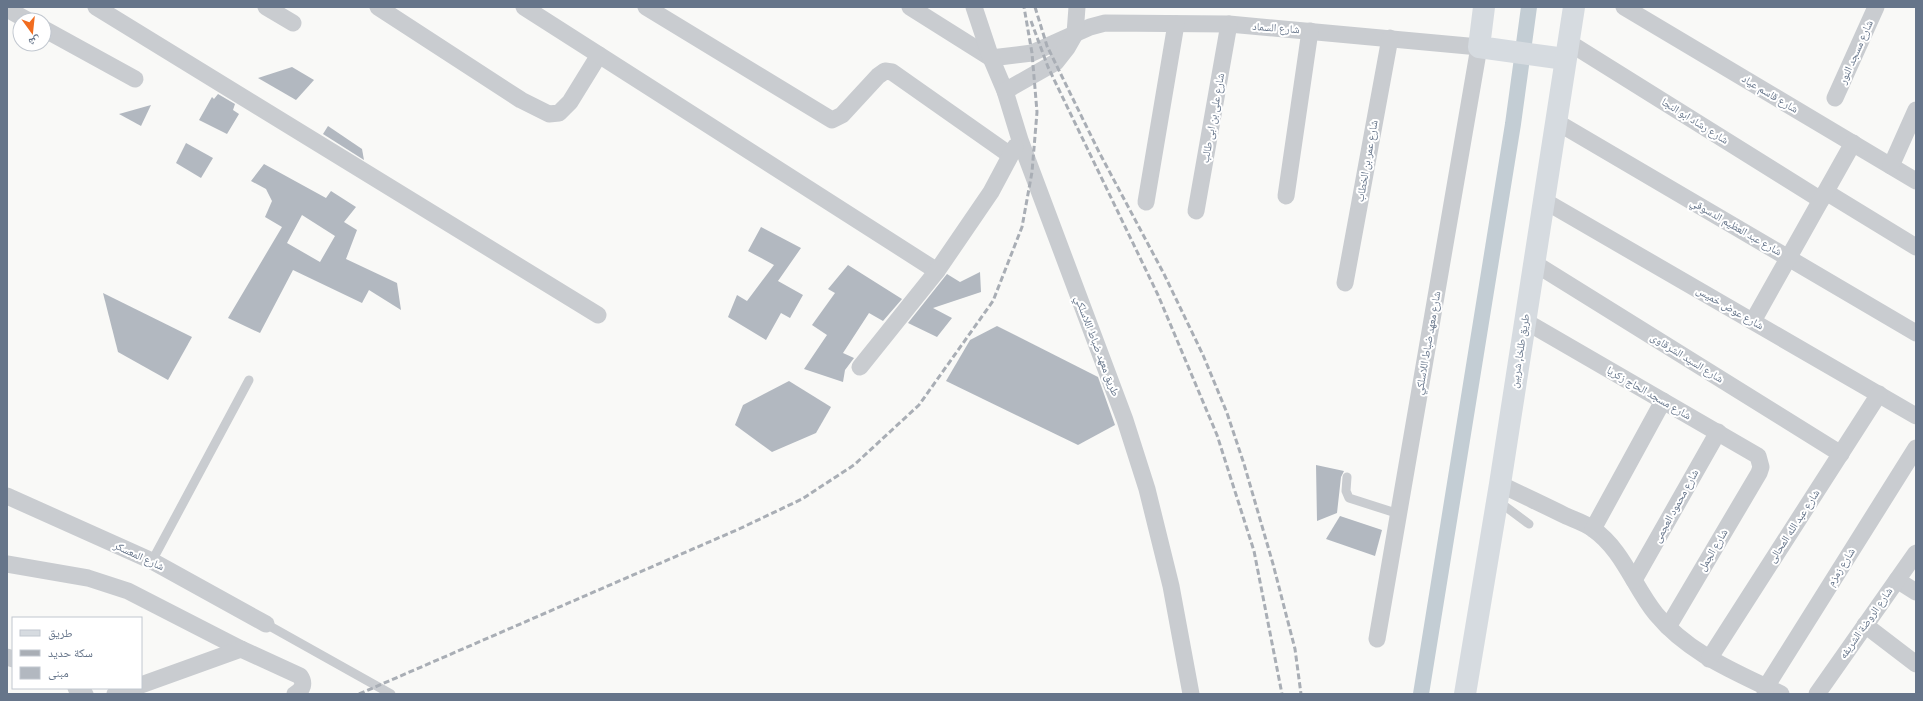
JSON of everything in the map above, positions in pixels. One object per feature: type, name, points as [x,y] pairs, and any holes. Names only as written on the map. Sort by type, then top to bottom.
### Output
[{"type":"main road","points":[[1484,7],[1486,48],[1544,56],[1567,50]]},
{"type":"main road","name":"طريق طلخا, شربين","points":[[1465,694],[1574,7]]},
{"type":"street","points":[[96,7],[598,315]]},
{"type":"street","points":[[266,7],[293,23]]},
{"type":"street","points":[[378,7],[521,100],[549,114],[559,113],[570,102],[599,55]]},
{"type":"street","points":[[524,7],[937,271]]},
{"type":"street","points":[[646,7],[832,120],[842,115],[878,76],[885,71],[892,72],[1010,156]]},
{"type":"street","points":[[910,7],[993,58]]},
{"type":"street","name":"طريق معهد ضباط اللاسلكي","points":[[974,7],[1007,90],[1020,140],[1125,420],[1144,482],[1171,586],[1192,694]]},
{"type":"street","points":[[1007,90],[1056,62],[1067,48],[1075,34],[1077,7]]},
{"type":"street","name":"شارع قاسم عياد","points":[[1624,7],[1916,180]]},
{"type":"street","name":"شارع مسجد النور","points":[[1835,98],[1876,7]]},
{"type":"street","name":"شارع السماد","points":[[993,58],[1027,54],[1105,23],[1229,24],[1310,30],[1486,48]]},
{"type":"street","points":[[1146,202],[1176,24]]},
{"type":"street","name":"شارع على بن ابى طالب","points":[[1196,211],[1229,24]]},
{"type":"street","points":[[1286,196],[1310,30]]},
{"type":"street","points":[[52,33],[135,79]]},
{"type":"street","name":"شارع عمر بن الخطاب","points":[[1345,283],[1390,38]]},
{"type":"street","name":"شارع معهد ضباط اللاسلكي","points":[[1377,639],[1486,48]]},
{"type":"street","name":"شارع رشاد ابو النجا","points":[[1567,50],[1916,247]]},
{"type":"street","points":[[1891,166],[1916,110]]},
{"type":"street","name":"شارع عبد العظيم الدسوقي","points":[[1555,121],[1916,333]]},
{"type":"street","points":[[860,367],[937,271],[991,192],[1020,140]]},
{"type":"street","points":[[1753,321],[1853,143]]},
{"type":"street","name":"شارع عوض خميس","points":[[1543,200],[1916,416]]},
{"type":"street","name":"شارع السيد الشرقاوى","points":[[1534,263],[1841,454]]},
{"type":"street","name":"شارع مسجد الحاج زكريا","points":[[1525,321],[1758,456],[1761,467],[1759,473]]},
{"type":"street","name":"شارع عبد الله المحالى","points":[[1709,659],[1879,394]]},
{"type":"street","points":[[1593,529],[1663,401]]},
{"type":"street","name":"شارع محمود العجمى","points":[[1634,580],[1718,432]]},
{"type":"street","name":"شارع زمزم","points":[[1770,692],[1916,448]]},
{"type":"street","name":"شارع الجمل","points":[[1668,627],[1759,473]]},
{"type":"street","points":[[1498,492],[1593,529],[1614,550],[1655,613],[1668,627],[1687,644],[1709,659],[1770,692]]},
{"type":"street","name":"شارع المعسكر","points":[[7,496],[152,561],[266,624]]},
{"type":"street","name":"شارع الروضة الشريفه","points":[[1817,694],[1916,553]]},
{"type":"street","points":[[7,564],[88,578],[128,591],[241,649],[300,676],[303,684],[302,689],[295,694]]},
{"type":"street","points":[[1897,580],[1916,592]]},
{"type":"street","points":[[1865,625],[1916,664]]},
{"type":"street","points":[[142,685],[241,649]]},
{"type":"street","points":[[115,694],[129,689]]},
{"type":"lane","points":[[152,561],[248,380]]},
{"type":"lane","points":[[1347,477],[1346,491],[1349,498],[1399,514]]},
{"type":"lane","points":[[1498,492],[1529,524]]},
{"type":"lane","points":[[266,624],[391,694]]},
{"type":"building","points":[[292,67],[314,80],[296,100],[258,78]]},
{"type":"building","points":[[218,94],[235,104],[233,110],[239,114],[227,134],[199,120],[212,97],[214,99]]},
{"type":"building","points":[[151,105],[141,126],[119,114]]},
{"type":"building","points":[[328,126],[362,149],[364,160],[323,134]]},
{"type":"building","points":[[186,143],[213,158],[201,178],[176,163]]},
{"type":"building","points":[[264,164],[326,198],[331,191],[356,207],[344,222],[357,230],[346,259],[397,283],[401,310],[369,290],[362,303],[293,270],[260,333],[228,318],[282,227],[265,217],[272,201],[266,189],[251,181]],"holes":[[[302,215],[335,236],[320,262],[287,243]]]},
{"type":"building","points":[[761,227],[801,248],[778,281],[803,295],[790,318],[781,313],[766,340],[728,317],[737,295],[747,301],[774,265],[748,251]]},
{"type":"building","points":[[848,265],[902,299],[883,321],[869,313],[843,353],[854,358],[845,370],[843,382],[804,369],[827,335],[812,325],[835,293],[828,289]]},
{"type":"building","points":[[980,272],[981,292],[933,308],[952,318],[937,337],[908,323],[947,274],[960,282]]},
{"type":"building","points":[[103,293],[192,337],[168,380],[118,352]]},
{"type":"building","points":[[997,326],[1098,377],[1115,425],[1078,445],[946,381],[970,340]]},
{"type":"building","points":[[789,381],[831,407],[816,433],[772,452],[735,425],[743,405]]},
{"type":"building","points":[[1316,465],[1344,471],[1341,477],[1337,513],[1317,521]]},
{"type":"building","points":[[1340,516],[1382,530],[1375,556],[1326,539]]},
{"type":"waterway","points":[[1421,694],[1513,124],[1529,7]]},
{"type":"railway","points":[[359,694],[739,529],[802,499],[854,465],[919,405],[993,301],[1022,227],[1032,172],[1037,112],[1032,53],[1024,7]]},
{"type":"railway","points":[[1035,7],[1047,46],[1099,152],[1164,274],[1203,355],[1227,413],[1244,464],[1273,564],[1295,649],[1301,694]]},
{"type":"railway","points":[[1031,21],[1048,67],[1158,295],[1217,435],[1254,551],[1282,694]]}]
